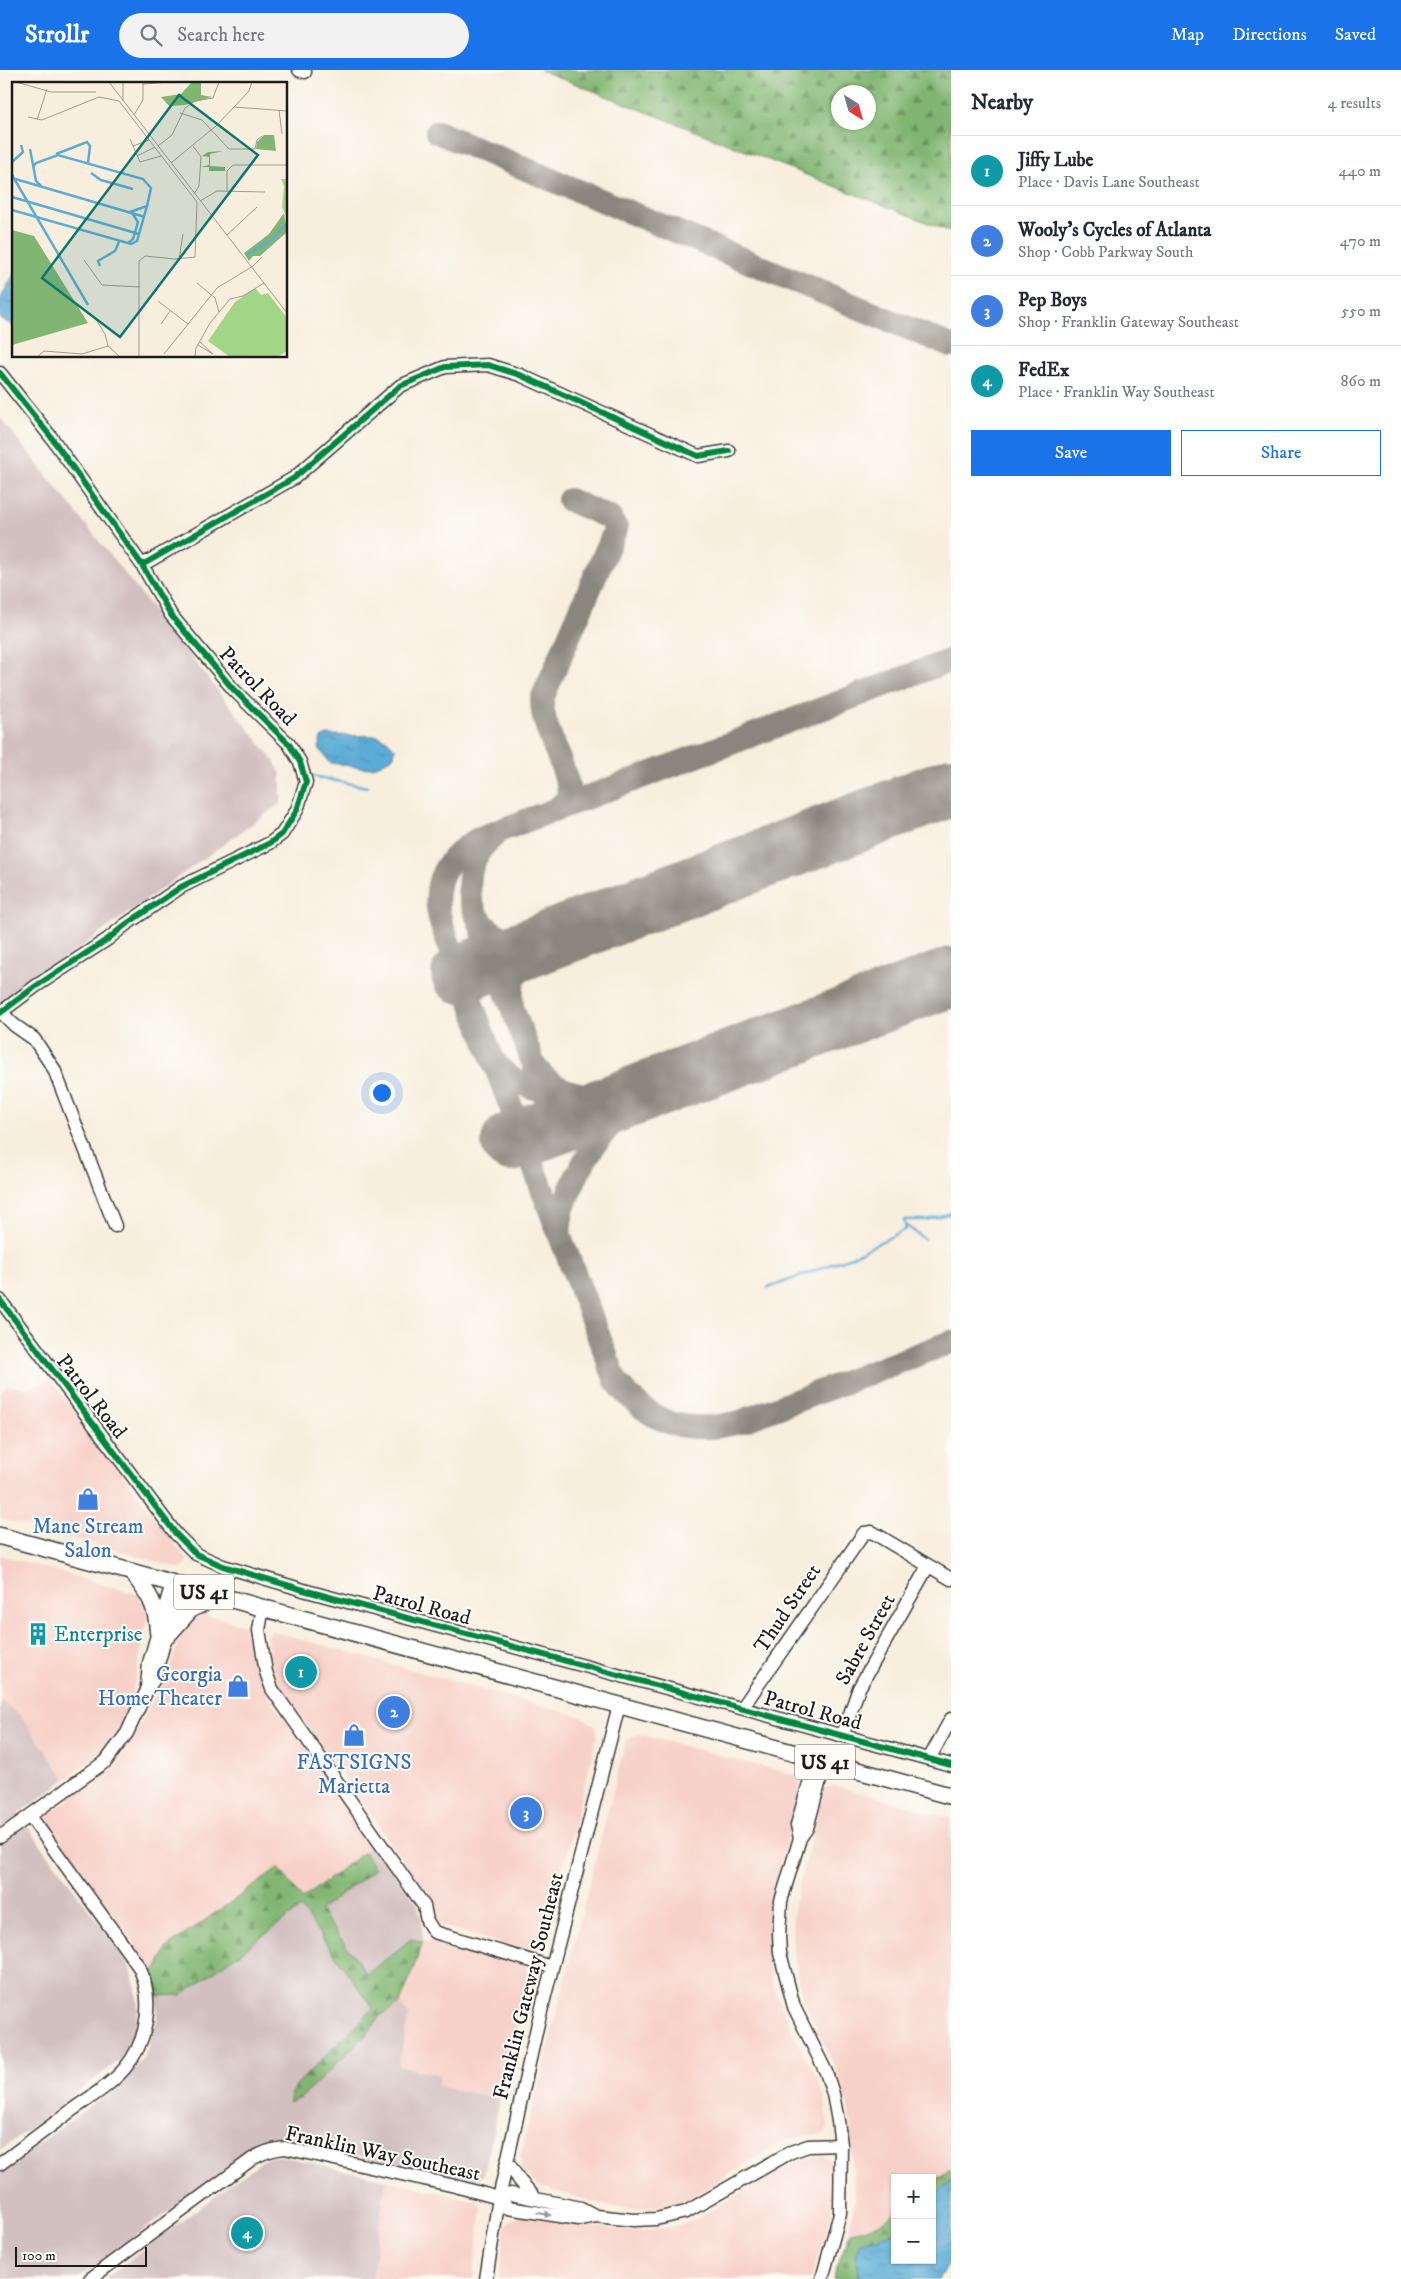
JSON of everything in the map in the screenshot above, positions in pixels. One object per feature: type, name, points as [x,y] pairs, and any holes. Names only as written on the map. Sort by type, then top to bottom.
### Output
[{"type":"main road","name":"US 41","points":[[0,1536],[951,1796]]},
{"type":"main road","points":[[132,1572],[152,1600],[162,1634],[191,1609],[218,1596]]},
{"type":"street","points":[[142,565],[294,478],[400,386],[444,367],[488,366],[520,375],[698,456],[729,451]]},
{"type":"street","name":"Patrol Road","points":[[0,373],[51,437],[142,565],[171,615],[233,689],[289,744],[300,762],[306,782],[297,810],[282,834],[270,843],[181,887],[108,939],[36,986],[1,1013]]},
{"type":"street","points":[[1,1013],[34,1039],[54,1069],[115,1226]]},
{"type":"street","name":"Patrol Road","points":[[0,1300],[176,1534],[196,1554],[223,1566],[307,1591],[951,1765]]},
{"type":"street","name":"Thud Street","points":[[742,1708],[786,1647],[861,1535],[866,1532],[872,1532],[928,1566]]},
{"type":"street","points":[[928,1566],[951,1579]]},
{"type":"street","name":"Sabre Street","points":[[842,1734],[859,1688],[928,1566]]},
{"type":"street","points":[[0,1837],[94,1771],[115,1751],[137,1716],[147,1690],[149,1663],[162,1634],[176,1584]]},
{"type":"street","points":[[263,1607],[258,1630],[266,1672],[272,1689],[424,1906],[430,1928],[434,1932],[452,1938],[552,1966]]},
{"type":"street","name":"Franklin Gateway Southeast","points":[[486,2279],[499,2198],[552,1966],[620,1705]]},
{"type":"street","points":[[929,1759],[951,1719]]},
{"type":"street","points":[[820,1760],[797,1825],[800,1838],[781,1901],[780,1953],[794,2007],[826,2072],[833,2094],[841,2145],[840,2213],[822,2279]]},
{"type":"street","points":[[0,2164],[116,2077],[134,2056],[147,2019],[146,1988],[139,1967],[30,1816]]},
{"type":"street","points":[[596,2216],[581,2208],[511,2194],[499,2198],[508,2208],[579,2219],[596,2216],[634,2220],[671,2217],[686,2212],[791,2152],[808,2146],[841,2145]]},
{"type":"street","name":"Franklin Way Southeast","points":[[90,2279],[252,2159],[278,2148],[416,2177],[499,2198]]},
{"type":"street","points":[[507,2161],[520,2181],[536,2199]]},
{"type":"shaded area","points":[[0,417],[274,761],[281,774],[281,803],[0,1005]]},
{"type":"shaded area","points":[[51,1380],[187,1560],[183,1569],[0,1518],[0,1395],[7,1385],[26,1388]]},
{"type":"shaded area","points":[[0,1555],[136,1594],[148,1612],[131,1702],[122,1724],[106,1749],[66,1779],[21,1716],[0,1700]]},
{"type":"shaded area","points":[[201,1614],[248,1626],[260,1677],[267,1693],[375,1843],[302,1900],[279,1868],[167,1947],[159,1966],[151,1972],[132,1940],[46,1822],[47,1815],[98,1778],[122,1756],[168,1674],[184,1626],[192,1617]]},
{"type":"shaded area","points":[[271,1631],[582,1717],[596,1727],[597,1735],[542,1949],[534,1953],[441,1926],[429,1897],[274,1679],[266,1636]]},
{"type":"shaded area","points":[[0,1700],[21,1716],[66,1779],[18,1814],[129,1966],[136,1988],[138,2009],[135,2032],[120,2060],[0,2151]]},
{"type":"shaded area","points":[[639,1734],[798,1776],[801,1786],[771,1903],[769,1950],[771,1981],[793,2034],[816,2076],[825,2099],[828,2128],[822,2134],[807,2135],[783,2141],[697,2194],[677,2204],[638,2209],[611,2207],[538,2186],[522,2170],[520,2157],[626,1740]]},
{"type":"shaded area","points":[[833,1785],[951,1818],[951,2168],[936,2180],[936,2174],[891,2174],[891,2215],[881,2223],[849,2234],[855,2199],[849,2110],[840,2077],[810,2015],[798,1981],[792,1938],[794,1905],[824,1789]]},
{"type":"shaded area","points":[[375,1843],[417,1904],[421,1917],[423,1942],[411,1939],[367,1974],[320,1910],[375,1869],[364,1852]]},
{"type":"shaded area","points":[[301,1907],[373,2008],[294,2087],[289,2102],[301,2098],[368,2033],[381,2015],[400,2004],[409,2015],[398,2066],[439,2075],[437,2086],[500,2099],[484,2174],[475,2180],[276,2139],[262,2142],[78,2279],[0,2279],[0,2173],[126,2079],[144,2058],[157,2019],[156,1996],[182,1995]]},
{"type":"shaded area","points":[[441,1941],[524,1964],[530,1973],[500,2099],[436,2086],[439,2076],[397,2066],[409,2015],[400,2004],[423,1942]]},
{"type":"shaded area","points":[[281,2156],[386,2180],[372,2279],[104,2279],[262,2161],[270,2157]]},
{"type":"shaded area","points":[[825,2156],[830,2160],[833,2168],[834,2194],[831,2216],[811,2279],[499,2279],[505,2228],[511,2220],[523,2215],[622,2230],[643,2231],[675,2226],[701,2217],[781,2168],[805,2159]]},
{"type":"shaded area","points":[[386,2180],[478,2201],[482,2208],[473,2279],[372,2279]]},
{"type":"green space","points":[[540,70],[951,70],[951,232]]},
{"type":"green space","points":[[364,1852],[375,1869],[320,1910],[367,1974],[411,1939],[423,1942],[400,2004],[381,2015],[368,2033],[301,2098],[289,2103],[294,2087],[373,2008],[301,1908],[182,1995],[156,1996],[151,1972],[159,1966],[167,1947],[279,1868],[302,1899]]},
{"type":"green space","points":[[951,2168],[951,2180],[936,2195],[936,2180]]},
{"type":"green space","points":[[891,2215],[891,2233],[856,2256],[859,2279],[833,2279],[849,2234],[881,2223]]},
{"type":"water","points":[[12,278],[12,326],[0,318],[0,299]]},
{"type":"water","points":[[327,735],[378,736],[387,740],[395,748],[394,756],[377,766],[363,768],[330,763],[319,748],[321,738]]},
{"type":"water","points":[[951,2180],[951,2261],[939,2279],[859,2279],[857,2250],[859,2244],[891,2232],[891,2264],[936,2264],[936,2195]]},
{"type":"waterway","points":[[312,776],[367,787]]},
{"type":"waterway","points":[[768,1288],[851,1257],[906,1229],[904,1220],[926,1220],[951,1213]]},
{"type":"waterway","points":[[906,1225],[924,1239]]},
{"type":"taxiway","points":[[437,132],[951,346]]},
{"type":"taxiway","points":[[555,810],[567,798],[568,788],[566,777],[546,724],[542,699],[616,528],[610,518],[569,500]]},
{"type":"taxiway","points":[[658,1088],[629,1108],[606,1130],[596,1143],[578,1172],[566,1200],[562,1212],[560,1236],[441,923],[438,908],[439,883],[449,863],[480,838],[951,660]]},
{"type":"taxiway","points":[[494,836],[476,856],[471,872],[470,898],[534,1065],[545,1078],[558,1087],[572,1092],[602,1095],[650,1089]]},
{"type":"taxiway","points":[[479,918],[493,932],[509,940],[527,943],[546,942]]},
{"type":"taxiway","points":[[512,1004],[511,994],[519,968],[531,954],[546,942]]},
{"type":"taxiway","points":[[496,1063],[509,1076],[524,1085],[560,1093]]},
{"type":"taxiway","points":[[560,1236],[616,1381],[642,1408],[656,1417],[671,1423],[703,1427],[740,1422],[951,1342]]},
{"type":"runway","points":[[461,974],[951,787]]},
{"type":"runway","points":[[511,1142],[951,977]]},
{"type":"cycle path","points":[[142,565],[294,478],[400,386],[445,367],[488,365],[520,375],[698,456],[729,451]]},
{"type":"cycle path","points":[[0,373],[51,437],[142,565],[171,615],[233,689],[289,744],[300,762],[306,782],[297,810],[282,834],[270,843],[181,887],[125,925],[108,939],[36,986],[0,1013]]},
{"type":"cycle path","points":[[0,1300],[176,1534],[196,1554],[223,1566],[307,1591],[951,1765]]},
{"type":"place","name":"Mane Stream Salon","points":[[88,1499]]},
{"type":"place","name":"Enterprise","points":[[38,1634]]},
{"type":"place","name":"Jiffy Lube","points":[[301,1672]]},
{"type":"place","name":"Georgia Home Theater","points":[[238,1686]]},
{"type":"place","name":"Wooly's Cycles of Atlanta","points":[[394,1712]]},
{"type":"place","name":"FASTSIGNS Marietta","points":[[354,1735]]},
{"type":"place","name":"Pep Boys","points":[[526,1813]]},
{"type":"place","name":"FedEx","points":[[247,2233]]}]
